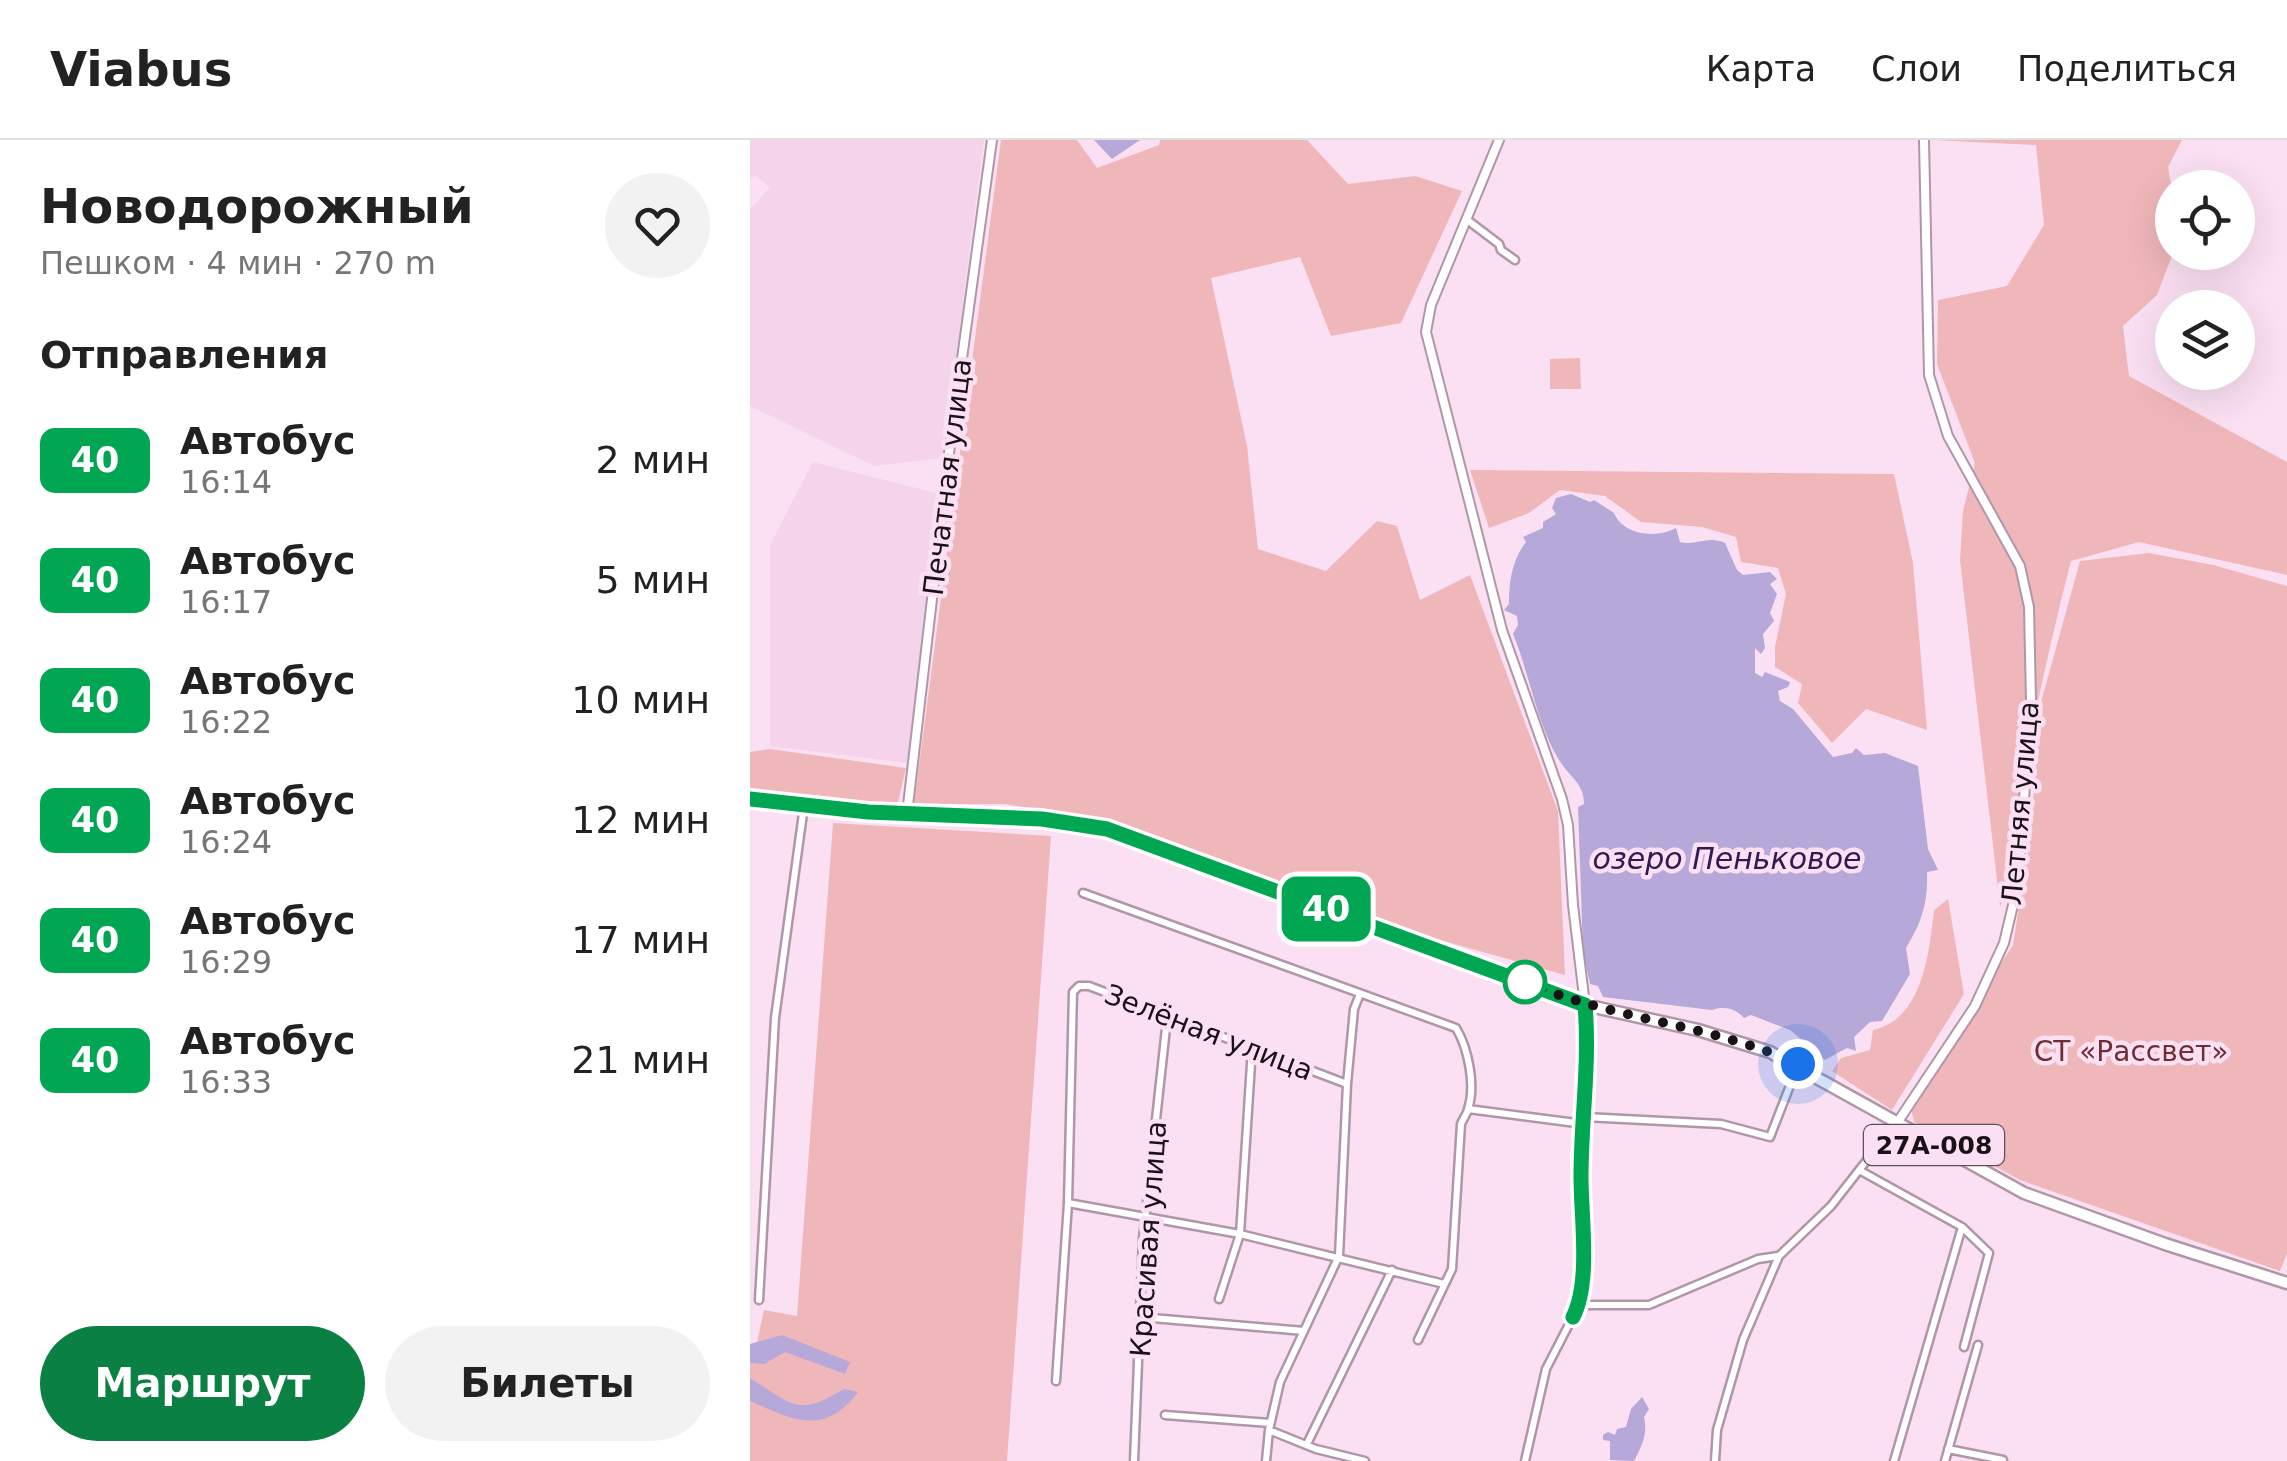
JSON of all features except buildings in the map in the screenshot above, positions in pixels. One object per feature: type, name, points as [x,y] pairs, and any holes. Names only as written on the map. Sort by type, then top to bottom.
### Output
[{"type":"main road","name":"27А-008","points":[[750,800],[906,814],[1042,819],[1107,829],[1585,1005],[1739,1040],[1798,1064],[2024,1193],[2287,1283]]},
{"type":"street","name":"Печатная улица","points":[[906,814],[992,140]]},
{"type":"street","points":[[1499,140],[1431,304],[1426,332],[1502,630],[1562,798],[1585,1005],[1579,1305],[1546,1369],[1525,1461]]},
{"type":"street","name":"Летняя улица","points":[[1715,1461],[1718,1430],[1744,1340],[1779,1256],[1832,1206],[1897,1123],[1975,1006],[2004,943],[2018,884],[2030,701],[2029,607],[2020,566],[1948,436],[1929,375],[1924,140]]},
{"type":"street","points":[[1466,219],[1514,260]]},
{"type":"street","points":[[759,1300],[776,1018],[804,806]]},
{"type":"street","points":[[1083,892],[1456,1028],[1468,1059],[1468,1109],[1461,1124],[1452,1269],[1418,1340]]},
{"type":"street","name":"Зелёная улица","points":[[1067,1208],[1073,992],[1080,986],[1089,986],[1347,1084]]},
{"type":"street","points":[[1266,1461],[1280,1382],[1339,1256],[1347,1084],[1354,1009],[1360,994]]},
{"type":"street","name":"Красивая улица","points":[[1134,1461],[1146,1216],[1167,1018]]},
{"type":"street","points":[[1219,1299],[1240,1234],[1252,1048]]},
{"type":"street","points":[[1468,1109],[1585,1121],[1721,1124],[1764,1136],[1772,1134],[1798,1064]]},
{"type":"street","points":[[1859,1170],[1962,1227],[1990,1253],[1964,1347]]},
{"type":"street","points":[[1056,1380],[1067,1208],[1146,1216],[1240,1234],[1444,1284]]},
{"type":"street","points":[[1894,1461],[1962,1227]]},
{"type":"street","points":[[1579,1305],[1648,1305],[1758,1259],[1779,1256]]},
{"type":"street","points":[[1307,1444],[1392,1270]]},
{"type":"street","points":[[1140,1317],[1304,1331]]},
{"type":"street","points":[[1945,1461],[1978,1345]]},
{"type":"street","points":[[1165,1414],[1270,1426],[1307,1444],[1366,1461]]},
{"type":"street","points":[[1948,1449],[2004,1460]]},
{"type":"shaded area","points":[[750,140],[984,140],[943,458],[874,466],[750,406],[750,210],[770,187],[754,175],[750,181]]},
{"type":"shaded area","points":[[813,462],[944,495],[907,763],[770,746],[770,545]]},
{"type":"green space","points":[[1001,140],[1077,140],[1097,168],[1159,145],[1160,140],[1307,140],[1348,184],[1415,176],[1462,191],[1401,323],[1331,336],[1300,257],[1211,278],[1247,446],[1258,549],[1326,571],[1377,521],[1397,526],[1420,600],[1470,575],[1558,811],[1565,975],[1418,934],[1117,823],[1005,804],[914,804]]},
{"type":"green space","points":[[1933,140],[2182,140],[2169,170],[2155,170],[2155,270],[2167,270],[2155,297],[2123,326],[2129,376],[2287,462],[2287,575],[2139,542],[2071,561],[2028,746],[2016,809],[2011,871],[2000,906],[1960,560],[1963,511],[1975,463],[1937,364],[1938,300],[2007,286],[2044,225],[2036,145]]},
{"type":"green space","points":[[1580,358],[1581,389],[1550,389],[1550,359]]},
{"type":"green space","points":[[1470,470],[1894,474],[1913,563],[1927,730],[1866,709],[1832,743],[1798,703],[1802,684],[1775,667],[1786,594],[1778,568],[1741,562],[1736,537],[1702,527],[1641,522],[1605,496],[1560,490],[1529,513],[1489,528]]},
{"type":"green space","name":"СТ «Рассвет»","points":[[2149,553],[2213,565],[2287,586],[2287,1254],[2280,1271],[2020,1180],[1914,1122],[1910,1103],[2013,945],[2031,831],[2040,706],[2080,561]]},
{"type":"green space","points":[[770,749],[906,768],[897,806],[750,792],[750,752]]},
{"type":"green space","points":[[833,823],[1051,836],[1007,1461],[750,1461],[750,1346],[756,1347],[764,1310],[797,1316]]},
{"type":"green space","points":[[1948,899],[1964,994],[1892,1110],[1832,1071],[1841,1058],[1870,1050],[1873,1030],[1903,1013],[1913,999],[1926,964],[1934,910]]},
{"type":"water","points":[[1094,140],[1140,140],[1112,159]]},
{"type":"water","name":"озеро Пеньковое","points":[[1571,494],[1594,500],[1625,526],[1641,533],[1676,528],[1680,542],[1725,543],[1743,575],[1770,572],[1777,579],[1770,584],[1777,594],[1770,613],[1774,621],[1763,634],[1765,648],[1761,654],[1755,648],[1755,673],[1762,677],[1765,672],[1790,682],[1778,691],[1780,701],[1793,709],[1833,757],[1852,753],[1856,748],[1864,755],[1885,753],[1918,766],[1928,849],[1938,870],[1927,872],[1923,912],[1906,948],[1910,974],[1882,1021],[1870,1022],[1854,1037],[1856,1051],[1847,1048],[1825,1060],[1790,1030],[1751,1015],[1744,1018],[1725,1008],[1712,1010],[1603,997],[1598,986],[1590,984],[1583,951],[1578,807],[1584,804],[1583,797],[1546,734],[1513,634],[1517,616],[1504,610],[1509,604],[1514,564],[1526,542],[1523,537],[1543,528],[1543,522],[1556,514],[1552,508],[1556,498]]},
{"type":"water","points":[[1334,874],[1346,879],[1354,897],[1347,901],[1327,900],[1319,889],[1322,878]]},
{"type":"water","points":[[782,1335],[850,1362],[845,1374],[785,1352],[764,1364],[750,1363],[750,1344]]},
{"type":"water","points":[[750,1378],[796,1404],[815,1403],[844,1389],[858,1392],[833,1415],[808,1420],[750,1401]]},
{"type":"water","points":[[1642,1397],[1649,1409],[1644,1417],[1644,1439],[1634,1461],[1610,1460],[1610,1441],[1603,1440],[1603,1435],[1615,1435],[1617,1429],[1626,1427],[1631,1409]]},
{"type":"bus line","name":"40","points":[[750,799],[868,812],[1042,819],[1107,829],[1585,1005],[1583,1229],[1579,1305],[1573,1317]]},
{"type":"route","points":[[1525,982],[1585,1005],[1739,1040],[1798,1064]]}]
